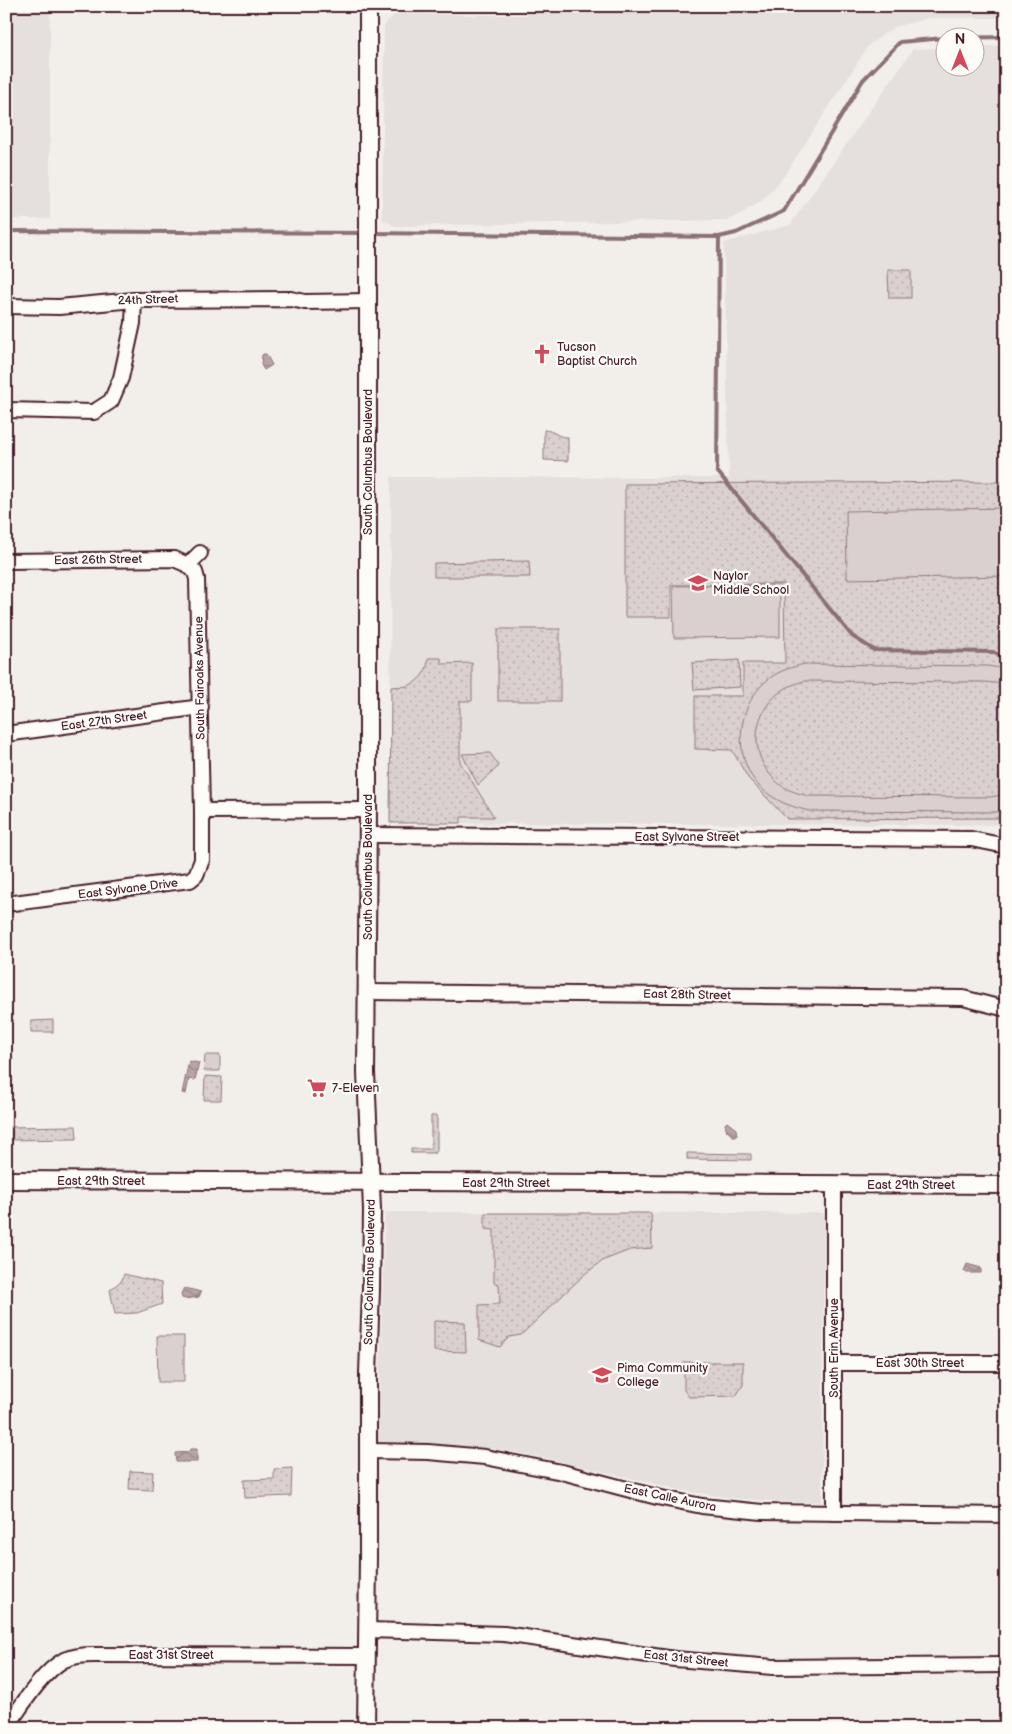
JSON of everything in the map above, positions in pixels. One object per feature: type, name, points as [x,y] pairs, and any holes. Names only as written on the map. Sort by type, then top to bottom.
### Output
[{"type":"street","name":"South Columbus Boulevard","points":[[366,1728],[368,1373],[372,1183],[366,1074],[368,810],[368,6]]},
{"type":"street","name":"24th Street","points":[[6,306],[60,307],[134,300],[290,299],[301,294],[368,298]]},
{"type":"street","points":[[6,410],[94,412],[110,401],[120,378],[133,323],[134,300]]},
{"type":"street","points":[[188,565],[200,553]]},
{"type":"street","name":"East 26th Street","points":[[6,561],[174,559],[188,565]]},
{"type":"street","name":"South Fairoaks Avenue","points":[[188,565],[196,572],[197,579],[202,811]]},
{"type":"street","name":"East 27th Street","points":[[6,734],[201,707]]},
{"type":"street","points":[[202,811],[368,810]]},
{"type":"street","name":"East Sylvane Drive","points":[[6,904],[201,880],[202,811]]},
{"type":"street","name":"East Sylvane Street","points":[[367,835],[971,839],[1006,846]]},
{"type":"street","name":"East 28th Street","points":[[367,992],[963,998],[1006,1009]]},
{"type":"street","name":"East 29th Street","points":[[6,1180],[1006,1185]]},
{"type":"street","name":"South Erin Avenue","points":[[834,1184],[834,1513]]},
{"type":"street","name":"East 30th Street","points":[[834,1363],[1006,1363]]},
{"type":"street","name":"East Calle Aurora","points":[[369,1451],[428,1452],[485,1457],[562,1472],[657,1497],[702,1506],[762,1512],[1006,1515]]},
{"type":"street","name":"East 31st Street","points":[[368,1630],[504,1634],[675,1659],[773,1667],[1006,1665]]},
{"type":"street","name":"East 31st Street","points":[[6,1728],[52,1669],[72,1658],[94,1655],[367,1656]]},
{"type":"shaded area","points":[[6,6],[50,6],[50,219],[6,219]]},
{"type":"shaded area","points":[[526,6],[1006,6],[1006,18],[929,18],[894,27],[869,45],[784,176],[762,201],[730,220],[395,226],[382,219],[384,28],[386,22],[396,14],[526,15]]},
{"type":"shaded area","name":"Naylor Middle School","points":[[1006,45],[1006,825],[390,823],[391,477],[729,478],[724,243],[790,225],[913,49],[934,48],[934,78],[984,78],[984,46]]},
{"type":"shaded area","points":[[888,270],[911,270],[911,298],[889,298]]},
{"type":"shaded area","points":[[544,430],[568,437],[568,461],[544,460]]},
{"type":"shaded area","points":[[1006,482],[1006,818],[787,819],[748,778],[732,750],[695,749],[695,696],[743,696],[743,663],[785,663],[784,584],[671,585],[671,617],[625,617],[625,484]]},
{"type":"shaded area","points":[[1005,508],[1006,576],[847,579],[846,511]]},
{"type":"shaded area","points":[[529,561],[530,577],[434,577],[434,563]]},
{"type":"shaded area","points":[[780,585],[780,637],[674,638],[673,586]]},
{"type":"shaded area","points":[[498,629],[560,629],[560,701],[498,701]]},
{"type":"shaded area","points":[[428,658],[441,658],[442,664],[472,663],[472,701],[460,701],[460,762],[494,817],[461,817],[461,823],[390,823],[391,687],[407,686],[415,682],[425,671]]},
{"type":"shaded area","points":[[739,660],[740,687],[694,690],[692,663]]},
{"type":"shaded area","points":[[804,664],[987,666],[1006,669],[1006,684],[984,682],[804,681],[786,688],[766,707],[757,731],[757,744],[760,757],[766,769],[775,780],[787,789],[804,795],[991,797],[1006,794],[1006,809],[996,812],[809,811],[787,804],[767,793],[754,780],[746,764],[742,746],[742,728],[746,710],[754,694],[766,681],[782,671]]},
{"type":"shaded area","points":[[490,753],[499,766],[478,785],[462,754]]},
{"type":"shaded area","points":[[53,1020],[53,1032],[31,1032],[31,1021]]},
{"type":"shaded area","points":[[205,1055],[220,1055],[220,1071],[204,1071]]},
{"type":"shaded area","points":[[205,1076],[222,1077],[221,1100],[204,1100]]},
{"type":"shaded area","points":[[431,1116],[437,1116],[437,1151],[435,1153],[411,1153],[411,1149],[431,1149]]},
{"type":"shaded area","points":[[76,1126],[77,1139],[6,1140],[6,1127]]},
{"type":"shaded area","points":[[687,1153],[751,1154],[751,1160],[687,1159]]},
{"type":"shaded area","name":"Pima Community College","points":[[385,1212],[824,1213],[822,1502],[786,1502],[731,1498],[685,1491],[550,1459],[492,1448],[378,1442]]},
{"type":"shaded area","points":[[485,1213],[651,1213],[652,1248],[630,1250],[604,1260],[586,1273],[521,1335],[509,1337],[500,1347],[479,1340],[479,1305],[500,1304],[499,1284],[494,1283],[494,1230],[485,1229]]},
{"type":"shaded area","points":[[124,1274],[161,1283],[162,1304],[137,1313],[115,1314],[110,1290],[122,1280]]},
{"type":"shaded area","points":[[434,1321],[465,1322],[466,1352],[434,1351]]},
{"type":"shaded area","points":[[157,1336],[184,1336],[184,1382],[158,1382]]},
{"type":"shaded area","points":[[684,1362],[743,1362],[743,1385],[736,1396],[689,1397],[684,1390]]},
{"type":"shaded area","points":[[292,1468],[291,1496],[245,1498],[244,1480],[274,1479],[274,1469]]},
{"type":"shaded area","points":[[130,1471],[153,1472],[152,1490],[129,1489]]},
{"type":"water","points":[[266,354],[272,365],[264,370],[261,365],[262,355]]},
{"type":"water","points":[[189,1061],[199,1063],[195,1080],[189,1079],[186,1094],[182,1093]]},
{"type":"water","points":[[727,1122],[736,1129],[737,1136],[733,1136],[727,1131],[725,1124]]},
{"type":"water","points":[[967,1264],[981,1268],[981,1273],[967,1273],[964,1271]]},
{"type":"water","points":[[185,1288],[201,1292],[199,1297],[182,1298],[181,1293]]},
{"type":"water","points":[[190,1449],[197,1449],[197,1462],[176,1462],[175,1453],[189,1452]]},
{"type":"waterway","points":[[984,37],[1006,37]]},
{"type":"waterway","points":[[719,237],[736,233],[784,211],[863,80],[900,42],[934,39]]},
{"type":"waterway","points":[[6,231],[364,233]]},
{"type":"waterway","points":[[371,233],[719,237],[717,471],[852,636],[874,650],[993,652],[1006,659]]},
{"type":"place","name":"Tucson Baptist Church","points":[[542,354]]},
{"type":"place","name":"Naylor Middle School","points":[[698,583]]},
{"type":"place","name":"7-Eleven","points":[[317,1088]]},
{"type":"place","name":"Pima Community College","points":[[602,1375]]}]
